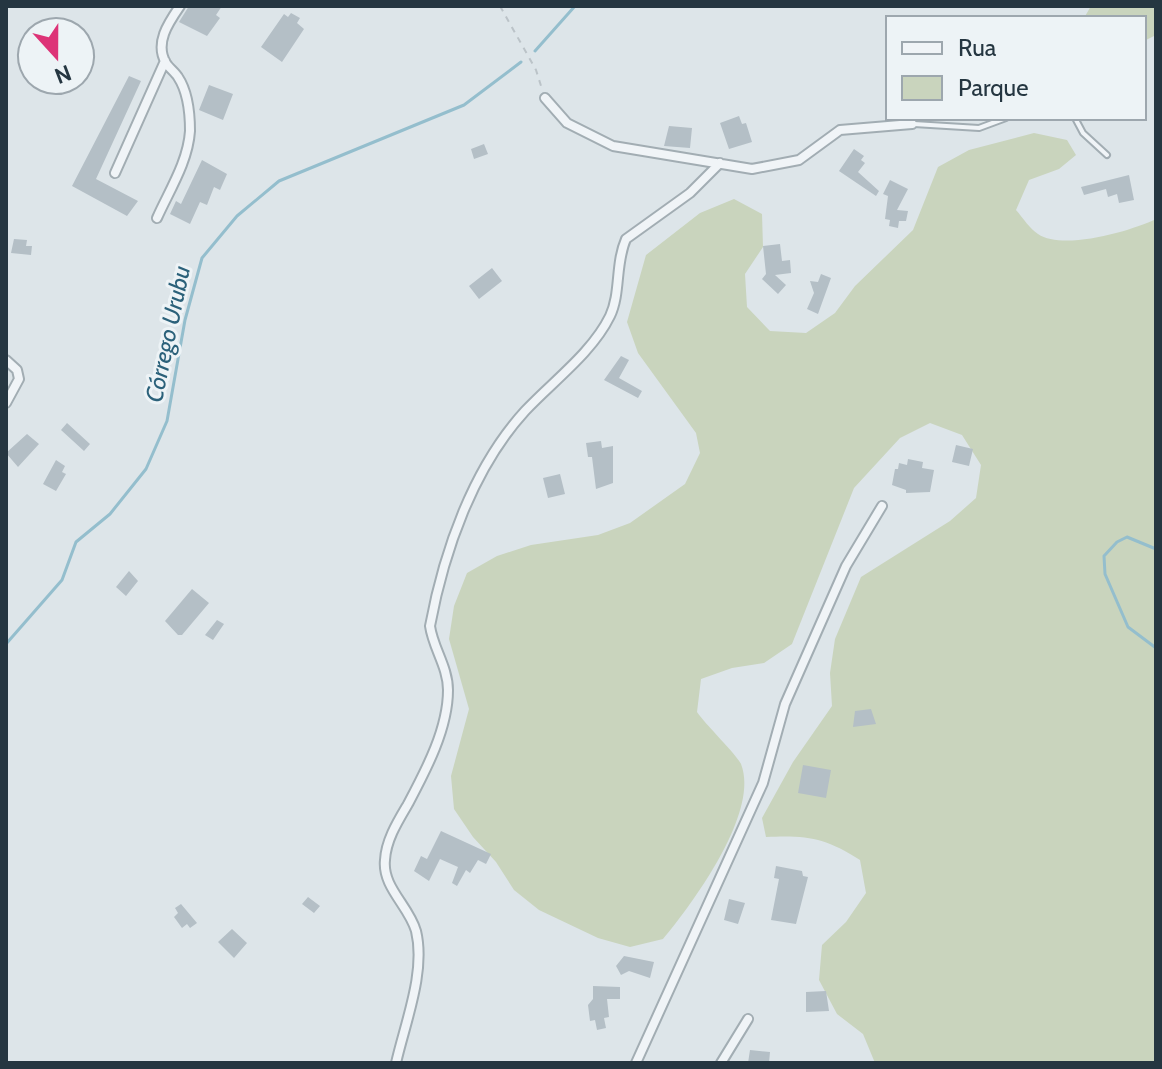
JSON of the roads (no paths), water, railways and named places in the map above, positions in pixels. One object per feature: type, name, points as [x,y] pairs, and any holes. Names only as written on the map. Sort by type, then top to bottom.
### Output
[{"type":"street","points":[[115,173],[165,61],[162,37],[180,6]]},
{"type":"street","points":[[157,218],[184,160],[190,135],[187,99],[179,78],[165,61]]},
{"type":"street","points":[[545,98],[567,123],[613,146],[752,169],[789,164],[840,130],[912,124]]},
{"type":"street","points":[[396,1063],[414,985],[417,938],[410,917],[387,876],[385,855],[392,833],[431,758],[442,722],[447,680],[432,643],[430,626],[463,515],[494,451],[523,414],[600,333],[611,315],[626,239],[690,193],[720,163]]},
{"type":"street","points":[[6,360],[17,370],[19,379],[6,403]]},
{"type":"street","points":[[636,1063],[763,783],[785,704],[846,566],[882,506]]},
{"type":"street","points":[[721,1063],[748,1019]]},
{"type":"lane","points":[[912,124],[979,128],[1001,120]]},
{"type":"lane","points":[[1076,120],[1083,133],[1107,155]]},
{"type":"waterway","name":"Córrego Urubu","points":[[535,51],[575,6]]},
{"type":"waterway","name":"Córrego Urubu","points":[[6,644],[62,580],[76,542],[110,514],[146,469],[167,421],[185,320],[202,258],[237,216],[279,181],[464,105],[521,62]]},
{"type":"waterway","name":"Córrego Urubu","points":[[1156,549],[1127,537],[1117,542],[1104,556],[1105,574],[1128,627],[1156,648]]}]
